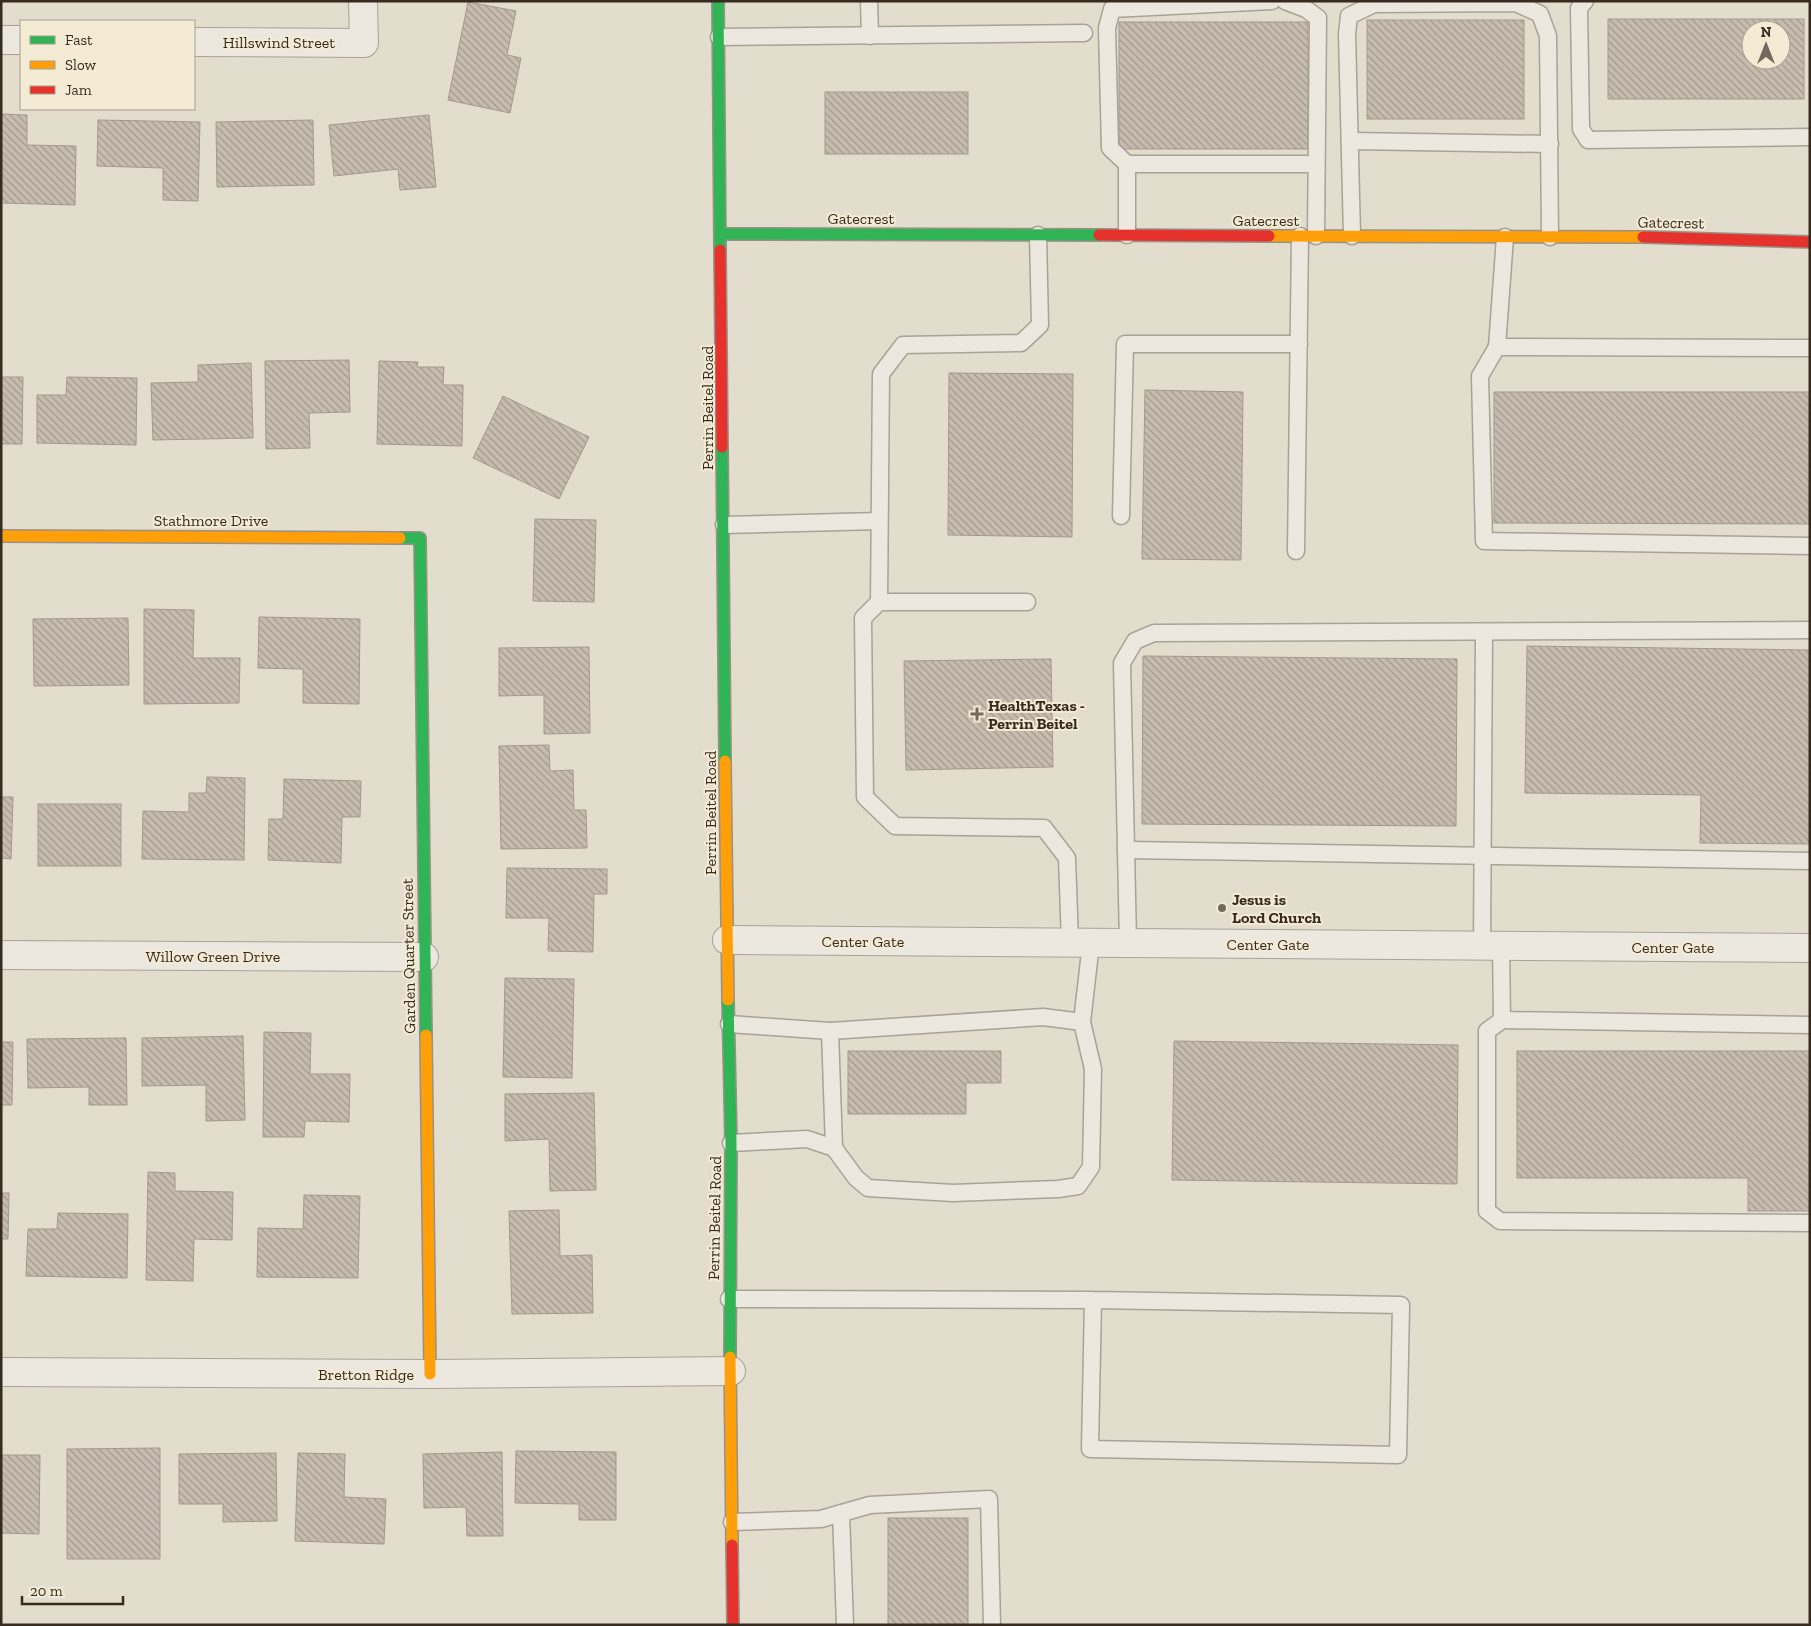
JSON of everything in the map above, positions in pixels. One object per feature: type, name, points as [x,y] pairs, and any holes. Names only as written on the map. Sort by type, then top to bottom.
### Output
[{"type":"street","name":"Hillswind Street","points":[[195,42],[364,43],[363,1]]},
{"type":"street","name":"Perrin Beitel Road","points":[[718,1],[722,234],[727,940],[731,1143],[729,1298],[733,1625]]},
{"type":"street","points":[[1,40],[20,40]]},
{"type":"street","name":"Gatecrest","points":[[722,234],[1550,237],[1810,242]]},
{"type":"street","name":"Stathmore Drive","points":[[1,536],[420,538]]},
{"type":"street","name":"Garden Quarter Street","points":[[420,538],[430,1374]]},
{"type":"street","name":"Center Gate","points":[[727,940],[1810,948]]},
{"type":"street","name":"Willow Green Drive","points":[[1,955],[424,957]]},
{"type":"street","name":"Bretton Ridge","points":[[1,1372],[430,1374],[731,1370]]},
{"type":"lane","points":[[869,1],[870,36]]},
{"type":"lane","points":[[1272,1],[1112,9],[1107,28],[1110,148],[1127,164],[1316,164]]},
{"type":"lane","points":[[1285,1],[1306,9],[1318,18],[1316,164],[1299,344],[1296,551]]},
{"type":"lane","points":[[1585,1],[1579,8],[1581,130],[1588,140],[1810,137]]},
{"type":"lane","points":[[1352,236],[1347,34],[1349,16],[1374,4],[1516,3],[1540,14],[1548,36],[1550,237]]},
{"type":"lane","points":[[719,37],[1084,33]]},
{"type":"lane","points":[[1350,141],[1550,144]]},
{"type":"lane","points":[[1127,164],[1128,235]]},
{"type":"lane","points":[[830,1031],[834,1148],[856,1178],[868,1188],[953,1193],[1058,1190],[1078,1186],[1091,1167],[1093,1068],[1082,1022],[1081,943],[1067,858],[1044,828],[895,826],[865,797],[863,618],[879,602],[881,374],[903,345],[1021,343],[1040,325],[1038,235]]},
{"type":"lane","points":[[1505,237],[1497,346],[1480,376],[1484,540],[1810,546]]},
{"type":"lane","points":[[1121,516],[1124,344],[1299,344]]},
{"type":"lane","points":[[1497,346],[1810,348]]},
{"type":"lane","points":[[724,525],[879,521]]},
{"type":"lane","points":[[879,602],[1027,602]]},
{"type":"lane","points":[[1128,943],[1122,663],[1135,641],[1154,633],[1810,630]]},
{"type":"lane","points":[[1484,632],[1483,855],[1491,946],[1502,1020]]},
{"type":"lane","points":[[1126,850],[1810,861]]},
{"type":"lane","points":[[729,1024],[830,1031],[1043,1017],[1082,1022]]},
{"type":"lane","points":[[1810,1024],[1502,1020],[1486,1031],[1487,1211],[1500,1222],[1810,1223]]},
{"type":"lane","points":[[731,1143],[807,1139],[834,1148]]},
{"type":"lane","points":[[729,1298],[1093,1300],[1401,1305],[1398,1455],[1090,1449],[1093,1300]]},
{"type":"lane","points":[[732,1522],[821,1519],[870,1505],[989,1499],[992,1625]]},
{"type":"lane","points":[[841,1513],[845,1625]]},
{"type":"building","points":[[468,2],[516,11],[507,55],[521,58],[510,113],[448,100]]},
{"type":"building","points":[[1608,19],[1804,19],[1804,99],[1608,99]]},
{"type":"building","points":[[1367,20],[1524,20],[1524,119],[1367,119]]},
{"type":"building","points":[[1119,22],[1308,22],[1308,149],[1119,149]]},
{"type":"building","points":[[825,92],[968,92],[968,154],[825,154]]},
{"type":"building","points":[[1,114],[27,115],[27,145],[76,146],[75,205],[1,203]]},
{"type":"building","points":[[429,115],[436,187],[400,190],[398,169],[334,176],[329,125]]},
{"type":"building","points":[[98,120],[200,122],[198,201],[163,200],[163,168],[97,166]]},
{"type":"building","points":[[313,120],[314,185],[217,187],[216,122]]},
{"type":"building","points":[[349,360],[350,412],[309,413],[310,448],[266,449],[265,361]]},
{"type":"building","points":[[379,361],[418,362],[417,367],[444,367],[443,385],[463,385],[462,446],[377,444]]},
{"type":"building","points":[[251,363],[253,438],[153,440],[151,383],[198,382],[198,365]]},
{"type":"building","points":[[949,373],[1073,374],[1072,537],[948,535]]},
{"type":"building","points":[[1,377],[23,377],[22,444],[1,444]]},
{"type":"building","points":[[67,377],[137,378],[136,445],[37,443],[37,395],[66,395]]},
{"type":"building","points":[[1145,390],[1243,392],[1241,560],[1142,559]]},
{"type":"building","points":[[1494,392],[1810,392],[1810,524],[1494,523]]},
{"type":"building","points":[[503,396],[589,437],[559,499],[473,458]]},
{"type":"building","points":[[535,519],[596,520],[594,602],[533,601]]},
{"type":"building","points":[[144,609],[194,610],[193,658],[240,658],[239,703],[144,704]]},
{"type":"building","points":[[259,617],[360,619],[359,704],[303,703],[303,669],[258,668]]},
{"type":"building","points":[[128,618],[129,685],[34,686],[33,619]]},
{"type":"building","points":[[1527,646],[1810,650],[1810,844],[1700,843],[1701,795],[1525,793]]},
{"type":"building","points":[[589,647],[590,733],[544,734],[544,695],[499,696],[499,648]]},
{"type":"building","points":[[1143,656],[1457,659],[1456,826],[1142,824]]},
{"type":"building","points":[[1051,659],[1053,767],[906,770],[904,661]]},
{"type":"building","points":[[549,745],[550,771],[573,770],[574,810],[586,810],[587,848],[501,849],[499,746]]},
{"type":"building","points":[[207,777],[245,778],[244,860],[142,859],[143,811],[189,812],[189,793],[206,793]]},
{"type":"building","points":[[284,779],[361,781],[360,817],[342,817],[341,863],[268,860],[269,819],[283,819]]},
{"type":"building","points":[[1,797],[13,797],[11,859],[1,858]]},
{"type":"building","points":[[38,804],[121,804],[121,866],[38,866]]},
{"type":"building","points":[[507,868],[607,869],[607,894],[594,894],[593,952],[548,951],[549,918],[506,918]]},
{"type":"building","points":[[505,978],[574,979],[572,1078],[503,1077]]},
{"type":"building","points":[[264,1032],[311,1033],[310,1074],[350,1074],[349,1122],[305,1121],[304,1137],[263,1137]]},
{"type":"building","points":[[243,1036],[245,1120],[206,1121],[206,1085],[142,1086],[142,1038]]},
{"type":"building","points":[[126,1038],[127,1105],[89,1105],[89,1087],[28,1088],[27,1039]]},
{"type":"building","points":[[1174,1041],[1458,1045],[1457,1184],[1172,1180]]},
{"type":"building","points":[[1,1042],[13,1042],[12,1105],[1,1105]]},
{"type":"building","points":[[848,1051],[1001,1051],[1001,1083],[966,1083],[966,1114],[848,1114]]},
{"type":"building","points":[[1517,1051],[1810,1051],[1810,1211],[1748,1211],[1748,1178],[1517,1178]]},
{"type":"building","points":[[594,1093],[596,1190],[550,1191],[549,1139],[505,1141],[505,1094]]},
{"type":"building","points":[[148,1172],[175,1173],[175,1191],[233,1192],[232,1240],[194,1239],[193,1281],[146,1280]]},
{"type":"building","points":[[1,1193],[9,1193],[8,1239],[1,1239]]},
{"type":"building","points":[[304,1195],[360,1196],[358,1278],[257,1277],[258,1228],[303,1229]]},
{"type":"building","points":[[559,1210],[560,1256],[592,1255],[593,1313],[512,1314],[509,1211]]},
{"type":"building","points":[[58,1213],[128,1214],[127,1278],[26,1276],[28,1229],[57,1229]]},
{"type":"building","points":[[160,1448],[160,1559],[67,1559],[67,1449]]},
{"type":"building","points":[[516,1451],[616,1452],[616,1520],[579,1520],[579,1504],[515,1503]]},
{"type":"building","points":[[502,1452],[503,1536],[467,1536],[466,1507],[424,1508],[423,1454]]},
{"type":"building","points":[[276,1453],[277,1521],[223,1522],[223,1504],[179,1504],[179,1454]]},
{"type":"building","points":[[298,1453],[345,1454],[344,1497],[386,1499],[384,1544],[295,1541]]},
{"type":"building","points":[[1,1455],[40,1455],[39,1534],[1,1533]]},
{"type":"building","points":[[888,1518],[968,1518],[968,1625],[888,1625]]},
{"type":"traffic: fast","points":[[718,1],[720,250]]},
{"type":"traffic: fast","points":[[722,234],[1099,235]]},
{"type":"traffic: fast","points":[[722,447],[725,761]]},
{"type":"traffic: fast","points":[[400,538],[420,538],[426,1035]]},
{"type":"traffic: fast","points":[[728,1000],[731,1143],[730,1357]]},
{"type":"traffic: slow","points":[[1269,236],[1643,237]]},
{"type":"traffic: slow","points":[[1,536],[400,538]]},
{"type":"traffic: slow","points":[[725,761],[728,1000]]},
{"type":"traffic: slow","points":[[426,1035],[430,1374]]},
{"type":"traffic: slow","points":[[730,1357],[732,1545]]},
{"type":"traffic: jam","points":[[1099,235],[1269,236]]},
{"type":"traffic: jam","points":[[1643,237],[1810,242]]},
{"type":"traffic: jam","points":[[720,250],[722,447]]},
{"type":"traffic: jam","points":[[732,1545],[733,1625]]},
{"type":"place","name":"HealthTexas - Perrin Beitel","points":[[977,714]]},
{"type":"place","name":"Jesus is Lord Church","points":[[1222,908]]}]
